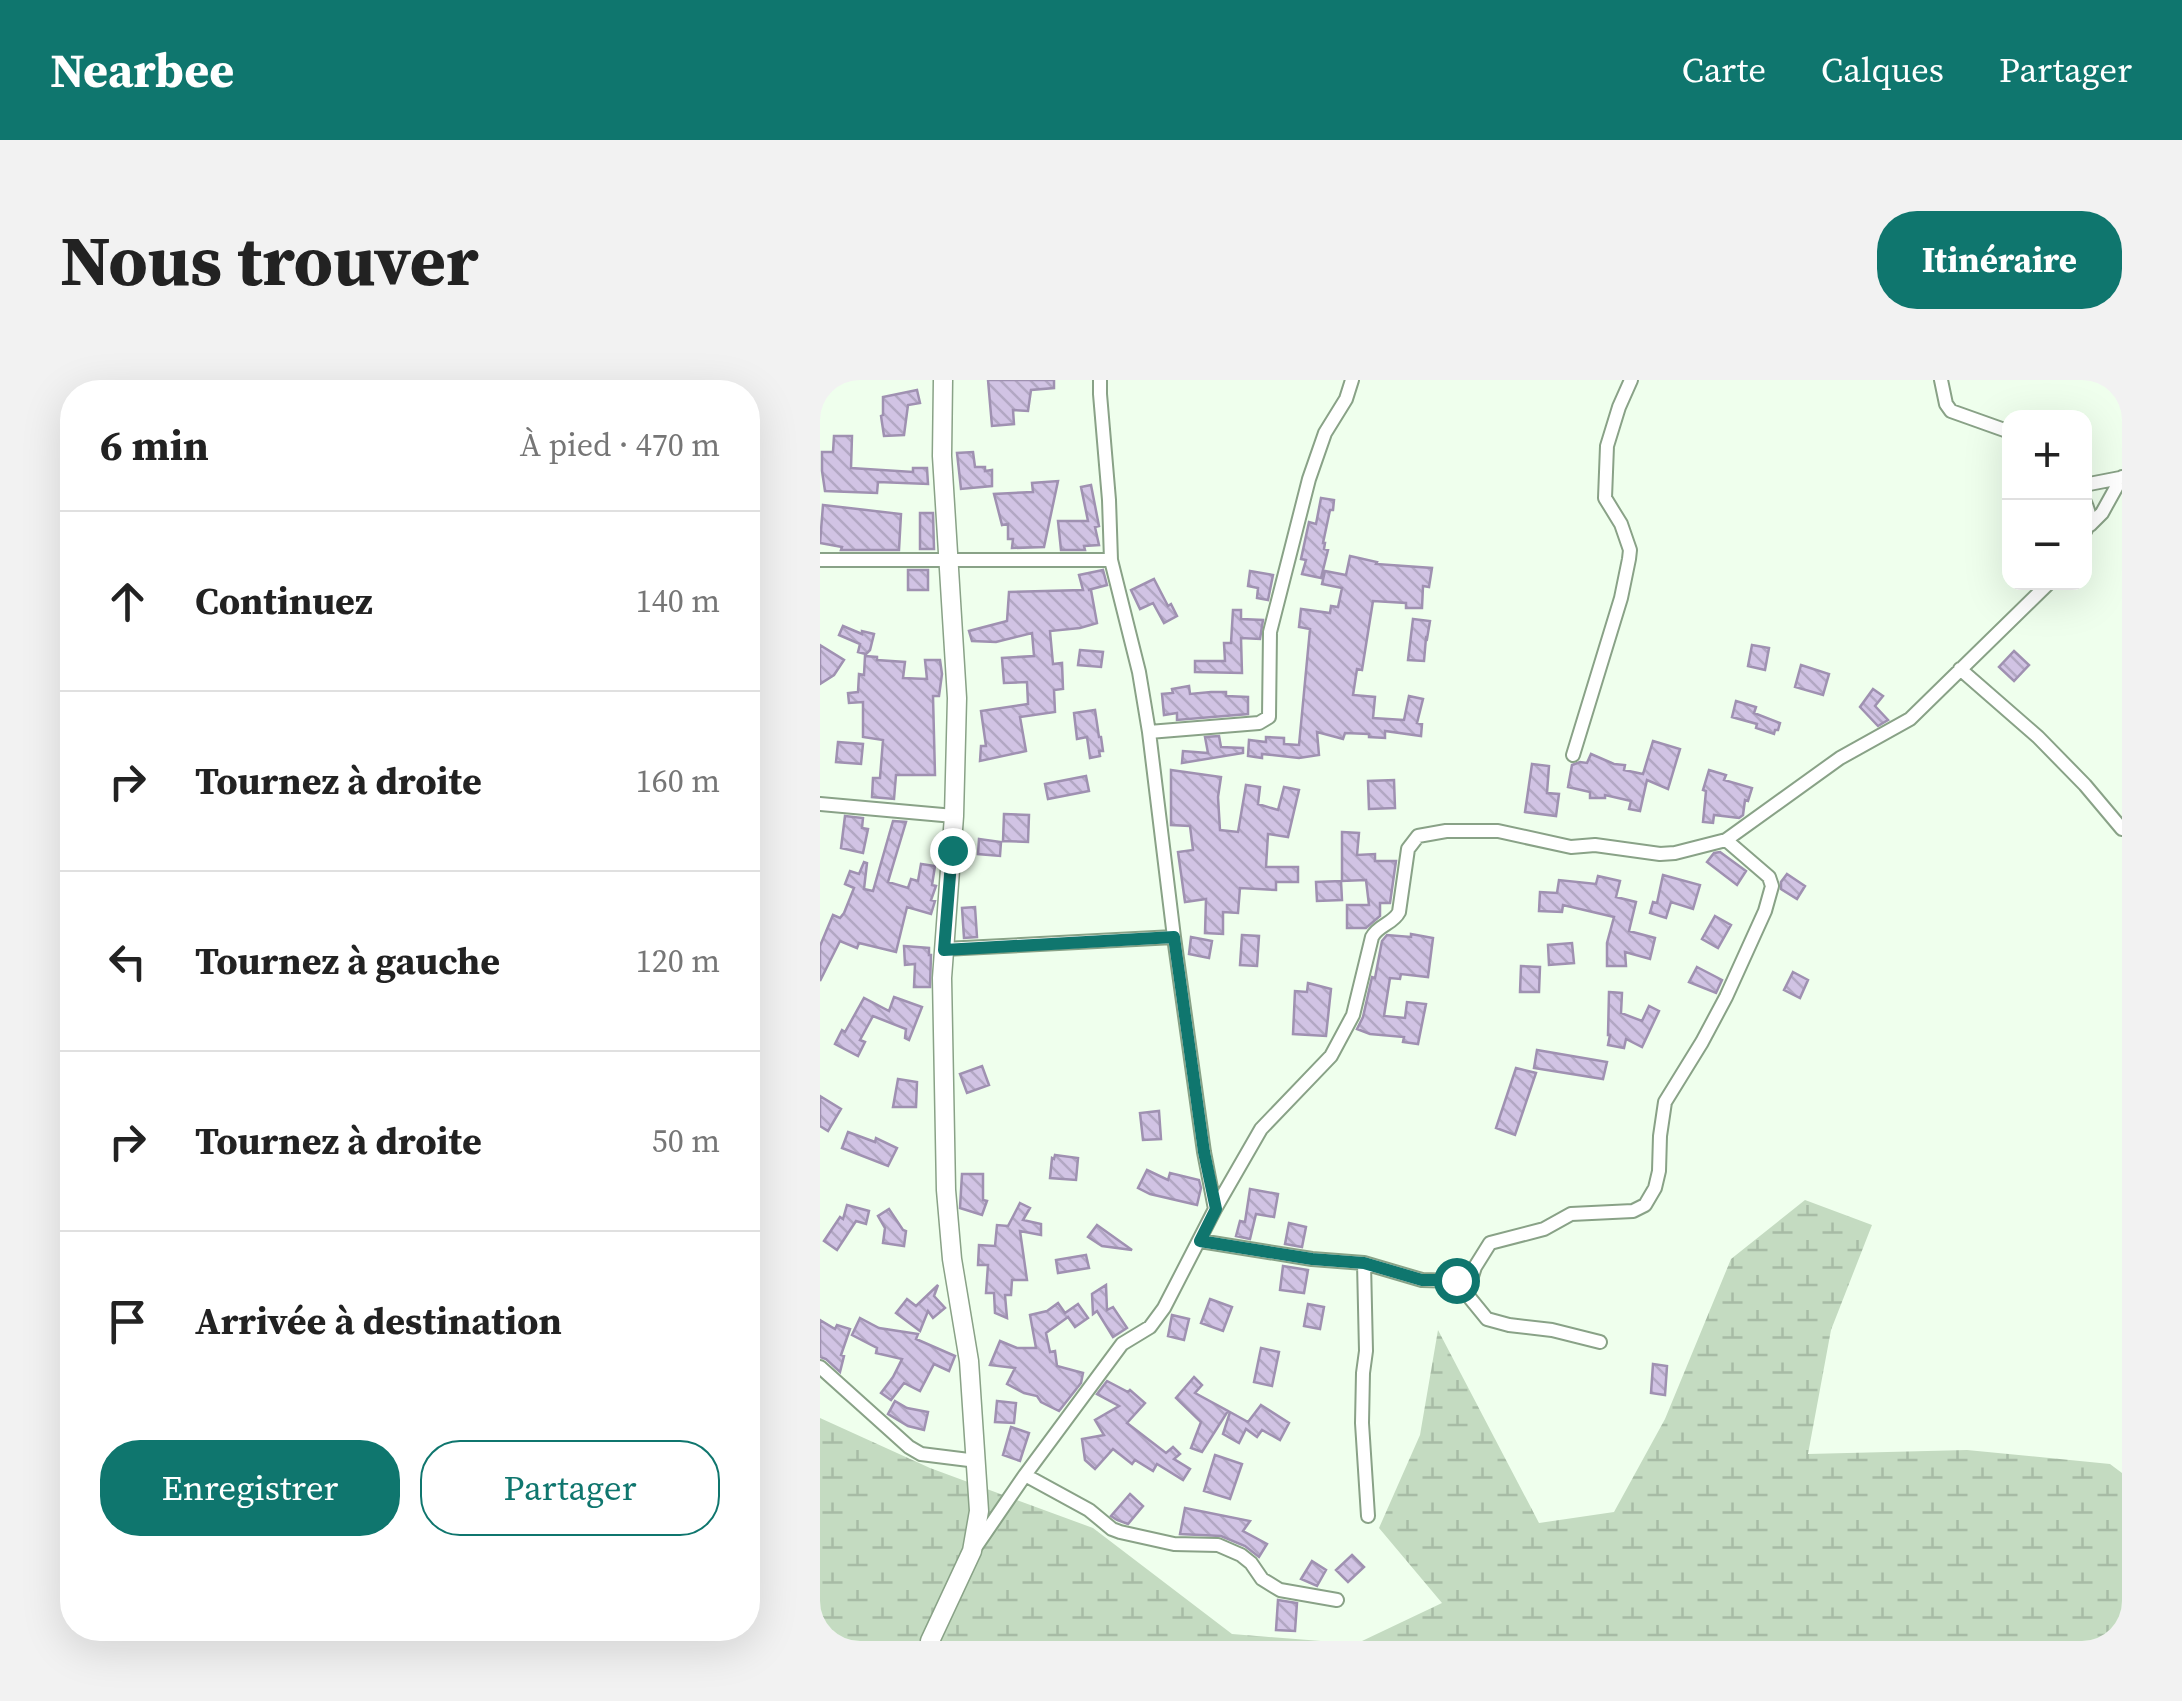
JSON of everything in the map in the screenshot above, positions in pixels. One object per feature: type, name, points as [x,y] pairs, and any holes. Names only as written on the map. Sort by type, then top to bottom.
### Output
[{"type":"street","points":[[943,380],[942,456],[957,698],[954,816],[942,978],[946,1190],[952,1259],[969,1361],[977,1461],[979,1511],[972,1551]]},
{"type":"street","points":[[1100,380],[1110,500],[1110,560],[1139,672],[1149,732],[1204,1152],[1216,1209]]},
{"type":"street","points":[[1149,732],[1259,723],[1269,717],[1270,632],[1309,479],[1325,433],[1346,399],[1352,380]]},
{"type":"street","points":[[1573,755],[1630,559],[1621,524],[1605,498],[1607,446],[1631,380]]},
{"type":"street","points":[[1941,380],[1950,411],[2002,429]]},
{"type":"street","points":[[2092,483],[2121,477]]},
{"type":"street","points":[[2092,523],[2102,513],[2121,477]]},
{"type":"street","points":[[820,560],[1110,560]]},
{"type":"street","points":[[930,1641],[972,1551],[1122,1344],[1150,1327],[1164,1308],[1261,1129],[1331,1056],[1348,1029],[1372,936],[1399,912],[1408,848],[1418,836],[1446,831],[1498,831],[1571,847],[1595,845],[1660,854],[1726,840],[1840,758],[1910,719],[2046,590]]},
{"type":"street","points":[[1960,669],[2038,737],[2122,828]]},
{"type":"street","points":[[820,804],[954,816]]},
{"type":"street","points":[[1467,1292],[1475,1267],[1490,1243],[1544,1229],[1571,1214],[1633,1211],[1645,1205],[1656,1188],[1665,1102],[1726,997],[1765,911],[1772,886],[1769,876],[1726,840]]},
{"type":"street","points":[[944,950],[1174,937]]},
{"type":"street","points":[[1200,1241],[1364,1263],[1422,1280],[1456,1280],[1487,1319],[1600,1342]]},
{"type":"street","points":[[1364,1263],[1366,1352],[1362,1424],[1368,1516]]},
{"type":"street","points":[[820,1367],[909,1448],[921,1454],[977,1461]]},
{"type":"street","points":[[1024,1475],[1089,1510],[1112,1529],[1174,1544],[1218,1545],[1251,1562],[1262,1578],[1280,1590],[1337,1600]]},
{"type":"green space","points":[[1805,1200],[1872,1225],[1831,1330],[1808,1454],[1967,1450],[2110,1464],[2122,1473],[2122,1641],[1362,1641],[1442,1603],[1379,1528],[1420,1435],[1438,1330],[1539,1523],[1614,1512],[1665,1419],[1731,1259]]},
{"type":"green space","points":[[820,1418],[930,1468],[1093,1528],[1232,1634],[1321,1641],[820,1641]]},
{"type":"building","points":[[988,380],[1054,380],[1054,388],[1031,390],[1028,411],[1013,410],[1014,424],[992,426]]},
{"type":"building","points":[[917,390],[920,403],[908,405],[904,435],[884,436],[883,397]]},
{"type":"building","points":[[834,436],[852,436],[851,468],[913,472],[913,468],[927,468],[928,484],[878,482],[877,493],[825,491],[822,452],[833,452]]},
{"type":"building","points":[[973,452],[975,467],[992,470],[992,486],[961,489],[957,453]]},
{"type":"building","points":[[1058,481],[1044,547],[1012,548],[1008,524],[1002,525],[994,494],[1033,492],[1032,483]]},
{"type":"building","points":[[1091,485],[1099,545],[1084,546],[1085,550],[1061,550],[1058,521],[1088,521],[1081,487]]},
{"type":"building","points":[[1321,498],[1334,500],[1323,543],[1328,550],[1321,578],[1302,574],[1306,560],[1301,559],[1309,522],[1316,524]]},
{"type":"building","points":[[823,505],[901,514],[899,550],[841,550],[842,547],[820,543]]},
{"type":"building","points":[[920,513],[933,513],[934,549],[920,549]]},
{"type":"building","points":[[1350,556],[1376,564],[1432,568],[1429,587],[1423,586],[1422,608],[1373,601],[1362,670],[1357,669],[1353,695],[1375,697],[1373,718],[1404,720],[1409,696],[1423,699],[1417,723],[1422,724],[1421,736],[1385,731],[1385,738],[1345,733],[1343,739],[1317,732],[1319,755],[1248,756],[1249,740],[1284,738],[1284,744],[1299,745],[1310,629],[1299,627],[1301,609],[1330,613],[1331,606],[1338,607],[1342,588],[1322,584],[1325,571],[1346,575]]},
{"type":"building","points":[[908,570],[928,570],[928,590],[908,590]]},
{"type":"building","points":[[1103,570],[1107,585],[1088,590],[1097,623],[1050,631],[1053,664],[1062,663],[1063,689],[1054,690],[1055,712],[1020,717],[1026,751],[980,761],[981,746],[986,746],[981,711],[1028,704],[1027,682],[1004,683],[1002,658],[1034,656],[1032,633],[996,642],[972,641],[969,631],[1007,621],[1009,592],[1083,590],[1079,575]]},
{"type":"building","points":[[1250,571],[1273,575],[1268,600],[1257,598],[1258,588],[1248,586]]},
{"type":"building","points":[[1154,579],[1177,616],[1164,623],[1153,603],[1140,609],[1131,590]]},
{"type":"building","points":[[1233,610],[1241,610],[1241,619],[1263,620],[1260,639],[1241,638],[1242,673],[1195,672],[1195,661],[1225,661],[1224,643],[1231,643]]},
{"type":"building","points":[[1413,619],[1430,621],[1424,661],[1408,660]]},
{"type":"building","points":[[843,626],[874,634],[866,654],[858,652],[860,644],[839,635]]},
{"type":"building","points":[[820,645],[844,660],[834,675],[820,684]]},
{"type":"building","points":[[1752,645],[1769,648],[1765,670],[1748,666]]},
{"type":"building","points":[[1080,650],[1103,652],[1101,667],[1078,665]]},
{"type":"building","points":[[2014,651],[2029,665],[2014,681],[1999,667]]},
{"type":"building","points":[[865,656],[905,662],[903,678],[927,679],[925,660],[940,660],[939,696],[933,696],[935,775],[896,775],[894,799],[872,797],[873,778],[880,778],[883,740],[863,737],[863,702],[849,703],[848,693],[858,692],[859,674],[864,675]]},
{"type":"building","points":[[1801,665],[1829,674],[1823,695],[1795,687]]},
{"type":"building","points":[[1189,686],[1190,694],[1226,692],[1226,696],[1248,697],[1248,714],[1177,720],[1177,713],[1164,715],[1162,694]]},
{"type":"building","points":[[1873,689],[1883,696],[1875,706],[1888,720],[1878,726],[1860,707]]},
{"type":"building","points":[[1736,701],[1756,707],[1754,713],[1780,723],[1778,730],[1774,734],[1732,717]]},
{"type":"building","points":[[1095,710],[1103,751],[1090,758],[1087,737],[1077,739],[1074,713]]},
{"type":"building","points":[[1219,736],[1221,747],[1243,748],[1243,753],[1182,763],[1183,751],[1208,753],[1205,737]]},
{"type":"building","points":[[1653,741],[1680,749],[1668,789],[1647,780],[1640,811],[1629,809],[1631,801],[1605,795],[1590,798],[1590,792],[1568,787],[1572,765],[1587,763],[1591,754],[1625,765],[1624,770],[1643,774]]},
{"type":"building","points":[[838,742],[863,744],[861,764],[836,762]]},
{"type":"building","points":[[1532,764],[1549,766],[1547,793],[1559,794],[1556,816],[1525,812]]},
{"type":"building","points":[[1171,770],[1221,777],[1220,830],[1238,832],[1246,785],[1260,787],[1258,804],[1278,810],[1284,787],[1299,790],[1288,837],[1268,834],[1266,867],[1298,867],[1298,882],[1276,882],[1276,890],[1240,888],[1238,913],[1223,912],[1223,934],[1205,933],[1206,899],[1185,902],[1178,852],[1193,850],[1190,826],[1171,825]]},
{"type":"building","points":[[1709,770],[1726,775],[1724,780],[1752,788],[1739,818],[1714,815],[1713,823],[1703,822],[1703,790]]},
{"type":"building","points":[[1086,776],[1089,791],[1048,799],[1045,784]]},
{"type":"building","points":[[1394,780],[1395,808],[1369,809],[1368,781]]},
{"type":"building","points":[[1004,814],[1029,815],[1028,842],[1003,841]]},
{"type":"building","points":[[845,816],[863,818],[862,828],[868,829],[863,853],[841,848]]},
{"type":"building","points":[[893,821],[906,822],[888,882],[908,888],[911,879],[918,881],[921,864],[935,866],[931,914],[907,907],[896,952],[859,943],[857,948],[840,941],[820,981],[820,946],[833,915],[840,918],[844,913],[854,888],[845,884],[850,871],[859,874],[864,862],[867,863],[864,889],[873,891]]},
{"type":"building","points":[[1342,832],[1359,833],[1357,855],[1375,854],[1375,861],[1396,861],[1390,903],[1380,903],[1380,916],[1366,928],[1347,928],[1347,905],[1369,905],[1366,880],[1342,881]]},
{"type":"building","points":[[979,839],[1001,842],[1000,856],[978,854]]},
{"type":"building","points":[[1720,852],[1746,871],[1737,885],[1707,862]]},
{"type":"building","points":[[1787,874],[1805,886],[1797,899],[1781,889]]},
{"type":"building","points":[[1663,875],[1700,885],[1693,909],[1671,902],[1666,918],[1650,913],[1653,902],[1657,903]]},
{"type":"building","points":[[1598,876],[1620,881],[1616,897],[1636,902],[1629,931],[1655,938],[1650,959],[1625,952],[1626,966],[1607,966],[1607,943],[1614,917],[1563,905],[1562,912],[1539,911],[1540,892],[1557,893],[1559,880],[1596,884]]},
{"type":"building","points":[[1341,881],[1342,900],[1317,901],[1316,882]]},
{"type":"building","points":[[975,907],[977,937],[964,938],[962,908]]},
{"type":"building","points":[[1715,916],[1731,925],[1718,948],[1702,939]]},
{"type":"building","points":[[1242,935],[1259,936],[1257,966],[1240,965]]},
{"type":"building","points":[[1387,935],[1433,938],[1428,977],[1401,974],[1400,979],[1390,978],[1384,1016],[1405,1018],[1407,1002],[1426,1004],[1418,1044],[1403,1042],[1404,1037],[1357,1029],[1372,977],[1375,978],[1382,941]]},
{"type":"building","points":[[1191,937],[1212,941],[1209,958],[1189,954]]},
{"type":"building","points":[[1572,943],[1574,963],[1549,965],[1548,945]]},
{"type":"building","points":[[904,946],[929,948],[930,987],[914,987],[915,964],[905,965]]},
{"type":"building","points":[[1521,966],[1540,967],[1539,992],[1520,992]]},
{"type":"building","points":[[1697,967],[1722,980],[1716,993],[1689,982]]},
{"type":"building","points":[[1793,972],[1808,980],[1800,998],[1784,990]]},
{"type":"building","points":[[1308,983],[1331,989],[1326,1036],[1293,1034],[1295,991],[1307,992]]},
{"type":"building","points":[[1609,992],[1622,993],[1621,1013],[1642,1021],[1649,1006],[1659,1011],[1642,1047],[1626,1039],[1624,1048],[1608,1045]]},
{"type":"building","points":[[894,997],[922,1007],[909,1040],[905,1038],[906,1029],[873,1016],[860,1040],[865,1042],[858,1056],[835,1044],[864,998],[889,1011]]},
{"type":"building","points":[[1537,1050],[1607,1062],[1603,1079],[1534,1068]]},
{"type":"building","points":[[982,1066],[989,1085],[967,1093],[960,1074]]},
{"type":"building","points":[[1516,1068],[1536,1073],[1515,1135],[1496,1128]]},
{"type":"building","points":[[898,1079],[917,1082],[916,1107],[893,1107]]},
{"type":"building","points":[[820,1096],[841,1109],[828,1131],[820,1126]]},
{"type":"building","points":[[1159,1111],[1161,1139],[1143,1140],[1140,1113]]},
{"type":"building","points":[[848,1132],[897,1148],[888,1166],[842,1148]]},
{"type":"building","points":[[1055,1155],[1078,1158],[1076,1180],[1050,1178]]},
{"type":"building","points":[[1147,1170],[1168,1180],[1170,1173],[1199,1180],[1197,1205],[1138,1188]]},
{"type":"building","points":[[962,1174],[983,1174],[983,1200],[987,1201],[982,1215],[960,1208]]},
{"type":"building","points":[[1250,1189],[1278,1194],[1274,1217],[1256,1214],[1250,1239],[1236,1236],[1240,1221],[1245,1222]]},
{"type":"building","points":[[1020,1203],[1030,1208],[1023,1220],[1041,1224],[1041,1235],[1020,1231],[1027,1280],[1012,1280],[1011,1295],[1005,1295],[1007,1318],[995,1313],[994,1293],[986,1293],[988,1265],[978,1265],[979,1245],[995,1246],[997,1225],[1008,1226]]},
{"type":"building","points":[[847,1205],[869,1211],[866,1224],[856,1221],[837,1250],[824,1241],[840,1217],[843,1219]]},
{"type":"building","points":[[889,1209],[906,1231],[904,1246],[883,1243],[885,1228],[878,1216]]},
{"type":"building","points":[[1289,1223],[1306,1227],[1302,1247],[1285,1244]]},
{"type":"building","points":[[1097,1225],[1132,1250],[1102,1246],[1088,1237]]},
{"type":"building","points":[[1086,1255],[1089,1268],[1058,1273],[1056,1260]]},
{"type":"building","points":[[1283,1266],[1308,1270],[1304,1293],[1280,1290]]},
{"type":"building","points":[[938,1285],[934,1296],[945,1308],[933,1318],[928,1311],[920,1331],[896,1313],[907,1299],[916,1306]]},
{"type":"building","points":[[1106,1285],[1107,1310],[1113,1307],[1127,1328],[1113,1337],[1097,1311],[1093,1314],[1092,1294]]},
{"type":"building","points":[[1210,1299],[1232,1307],[1223,1331],[1201,1323]]},
{"type":"building","points":[[1058,1303],[1065,1313],[1078,1304],[1088,1318],[1075,1327],[1068,1317],[1046,1333],[1057,1366],[1083,1373],[1081,1383],[1059,1411],[1037,1396],[1007,1384],[1015,1368],[990,1365],[1000,1341],[1017,1348],[1036,1348],[1030,1315],[1047,1311]]},
{"type":"building","points":[[1308,1304],[1324,1307],[1320,1329],[1304,1326]]},
{"type":"building","points":[[1172,1315],[1189,1319],[1184,1340],[1168,1336]]},
{"type":"building","points":[[860,1318],[879,1328],[918,1334],[916,1339],[955,1356],[949,1371],[934,1364],[920,1391],[904,1383],[891,1400],[881,1393],[902,1359],[876,1353],[877,1348],[852,1335]]},
{"type":"building","points":[[820,1320],[835,1329],[837,1325],[850,1329],[840,1372],[820,1357]]},
{"type":"building","points":[[1261,1348],[1279,1352],[1272,1386],[1254,1382]]},
{"type":"building","points":[[1653,1364],[1667,1366],[1665,1395],[1651,1393]]},
{"type":"building","points":[[1194,1377],[1202,1385],[1195,1393],[1228,1411],[1202,1452],[1191,1448],[1201,1422],[1176,1398]]},
{"type":"building","points":[[1107,1381],[1130,1390],[1145,1403],[1127,1423],[1166,1453],[1173,1447],[1180,1454],[1174,1459],[1190,1469],[1183,1480],[1157,1464],[1153,1471],[1135,1460],[1132,1464],[1113,1449],[1095,1469],[1085,1460],[1082,1439],[1104,1435],[1095,1420],[1119,1406],[1097,1394]]},
{"type":"building","points":[[895,1401],[928,1412],[924,1430],[888,1414]]},
{"type":"building","points":[[997,1401],[1016,1403],[1014,1423],[995,1422]]},
{"type":"building","points":[[1261,1405],[1289,1423],[1280,1440],[1262,1430],[1257,1437],[1246,1429],[1239,1443],[1223,1434],[1230,1412],[1248,1422]]},
{"type":"building","points":[[1011,1427],[1029,1433],[1020,1461],[1003,1455]]},
{"type":"building","points":[[1215,1455],[1242,1464],[1230,1499],[1204,1491]]},
{"type":"building","points":[[1130,1494],[1143,1506],[1128,1524],[1111,1516]]},
{"type":"building","points":[[1185,1508],[1250,1521],[1243,1531],[1267,1544],[1259,1557],[1221,1536],[1180,1534]]},
{"type":"building","points":[[1352,1555],[1364,1567],[1348,1582],[1336,1570]]},
{"type":"building","points":[[1312,1561],[1326,1570],[1317,1586],[1301,1579]]},
{"type":"building","points":[[1278,1600],[1297,1603],[1295,1631],[1276,1630]]},
{"type":"route","points":[[952,850],[944,950],[1174,937],[1204,1152],[1216,1209],[1200,1241],[1364,1263],[1422,1280],[1456,1280]]}]
